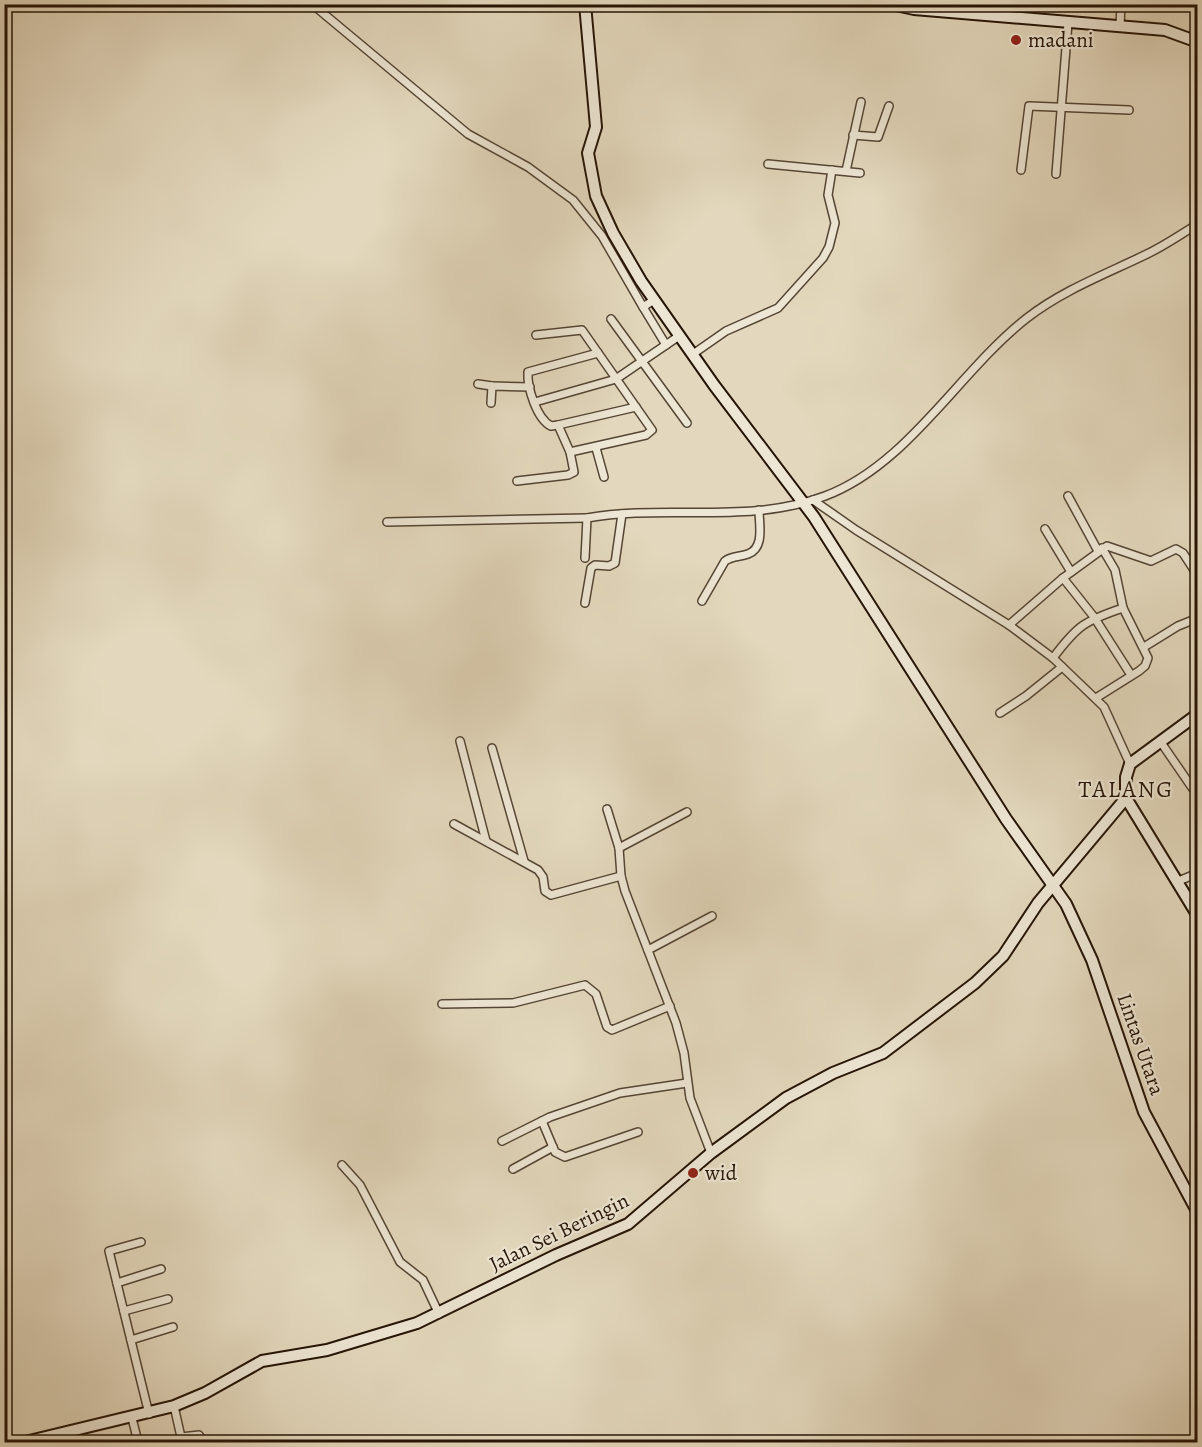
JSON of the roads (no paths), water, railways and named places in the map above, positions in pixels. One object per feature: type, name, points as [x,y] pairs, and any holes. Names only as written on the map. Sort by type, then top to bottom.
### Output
[{"type":"street","points":[[312,4],[468,134],[528,167],[573,200],[602,236],[666,345]]},
{"type":"street","name":"Lintas Utara","points":[[585,4],[596,127],[588,153],[594,187],[616,240],[654,300],[750,433],[809,501],[1006,819],[1066,904],[1092,960],[1144,1112],[1197,1213]]},
{"type":"street","points":[[891,4],[914,9],[1166,30],[1197,42]]},
{"type":"street","points":[[1120,26],[1121,4]]},
{"type":"street","points":[[1056,174],[1068,23]]},
{"type":"street","points":[[846,171],[861,102]]},
{"type":"street","points":[[853,135],[878,137],[889,106]]},
{"type":"street","points":[[1021,170],[1029,106],[1129,110]]},
{"type":"street","points":[[768,164],[860,173]]},
{"type":"street","points":[[693,354],[730,329],[778,308],[823,258],[829,247],[835,222],[828,195],[832,170]]},
{"type":"street","points":[[387,522],[587,518],[622,514],[731,513],[809,501],[846,489],[872,471],[942,405],[1006,338],[1051,301],[1149,253],[1197,224]]},
{"type":"street","points":[[643,307],[654,300]]},
{"type":"street","points":[[611,319],[687,423]]},
{"type":"street","points":[[536,335],[579,329],[650,426],[651,433],[596,448],[570,452]]},
{"type":"street","points":[[535,402],[616,378],[680,336]]},
{"type":"street","points":[[598,353],[529,371],[527,374],[535,402],[547,424],[558,425],[636,407]]},
{"type":"street","points":[[478,384],[530,387]]},
{"type":"street","points":[[491,403],[492,386]]},
{"type":"street","points":[[517,481],[572,474],[574,469],[570,452],[558,425]]},
{"type":"street","points":[[596,448],[604,477]]},
{"type":"street","points":[[1068,496],[1100,550],[1115,570],[1123,608],[1144,647],[1147,662],[1096,698]]},
{"type":"street","points":[[809,501],[1009,625],[1053,658],[1096,698],[1111,719],[1130,764]]},
{"type":"street","points":[[702,601],[725,561],[750,554],[757,548],[759,510]]},
{"type":"street","points":[[585,603],[591,568],[596,565],[609,566],[615,563],[622,514]]},
{"type":"street","points":[[585,558],[587,518]]},
{"type":"street","points":[[1045,529],[1071,572]]},
{"type":"street","points":[[1009,625],[1063,578],[1100,550],[1112,546],[1151,561],[1176,549],[1183,554],[1197,576]]},
{"type":"street","points":[[1063,578],[1094,617],[1131,675]]},
{"type":"street","points":[[1053,658],[1078,627],[1094,617],[1123,608]]},
{"type":"street","points":[[1144,647],[1178,626],[1197,618]]},
{"type":"street","points":[[1000,713],[1026,696],[1062,667]]},
{"type":"street","points":[[1197,714],[1130,764],[1126,777],[1126,798],[1176,882],[1194,905],[1197,916]]},
{"type":"street","points":[[460,741],[486,841]]},
{"type":"street","points":[[1160,741],[1193,789]]},
{"type":"street","points":[[492,748],[524,861]]},
{"type":"street","name":"Jalan Sei Beringin","points":[[25,1443],[174,1406],[205,1393],[262,1361],[327,1350],[376,1337],[439,1314],[556,1255],[628,1224],[711,1153],[801,1089],[883,1053],[902,1041],[998,962],[1052,886],[1126,798]]},
{"type":"street","points":[[607,809],[619,848],[621,876],[681,1038],[687,1083],[697,1121],[711,1153]]},
{"type":"street","points":[[619,848],[687,812]]},
{"type":"street","points":[[454,824],[524,861],[540,872],[545,891],[551,895],[621,876]]},
{"type":"street","points":[[1176,882],[1197,873]]},
{"type":"street","points":[[648,950],[712,916]]},
{"type":"street","points":[[442,1004],[513,1003],[585,985],[596,994],[607,1027],[612,1030],[670,1006]]},
{"type":"street","points":[[502,1141],[542,1121],[620,1093],[687,1083]]},
{"type":"street","points":[[542,1121],[553,1147],[559,1156],[565,1157],[638,1132]]},
{"type":"street","points":[[513,1169],[553,1147]]},
{"type":"street","points":[[342,1165],[360,1185],[400,1263],[423,1280],[439,1314]]},
{"type":"street","points":[[141,1242],[109,1251],[148,1414]]},
{"type":"street","points":[[117,1283],[161,1269]]},
{"type":"street","points":[[124,1311],[168,1299]]},
{"type":"street","points":[[131,1340],[173,1326]]},
{"type":"street","points":[[174,1406],[179,1440],[199,1435],[203,1443]]},
{"type":"street","points":[[132,1418],[138,1443]]},
{"type":"place","name":"madani","points":[[1016,40]]},
{"type":"place","name":"wid","points":[[693,1173]]},
{"type":"district","name":"TALANG","points":[[1126,789]]}]
